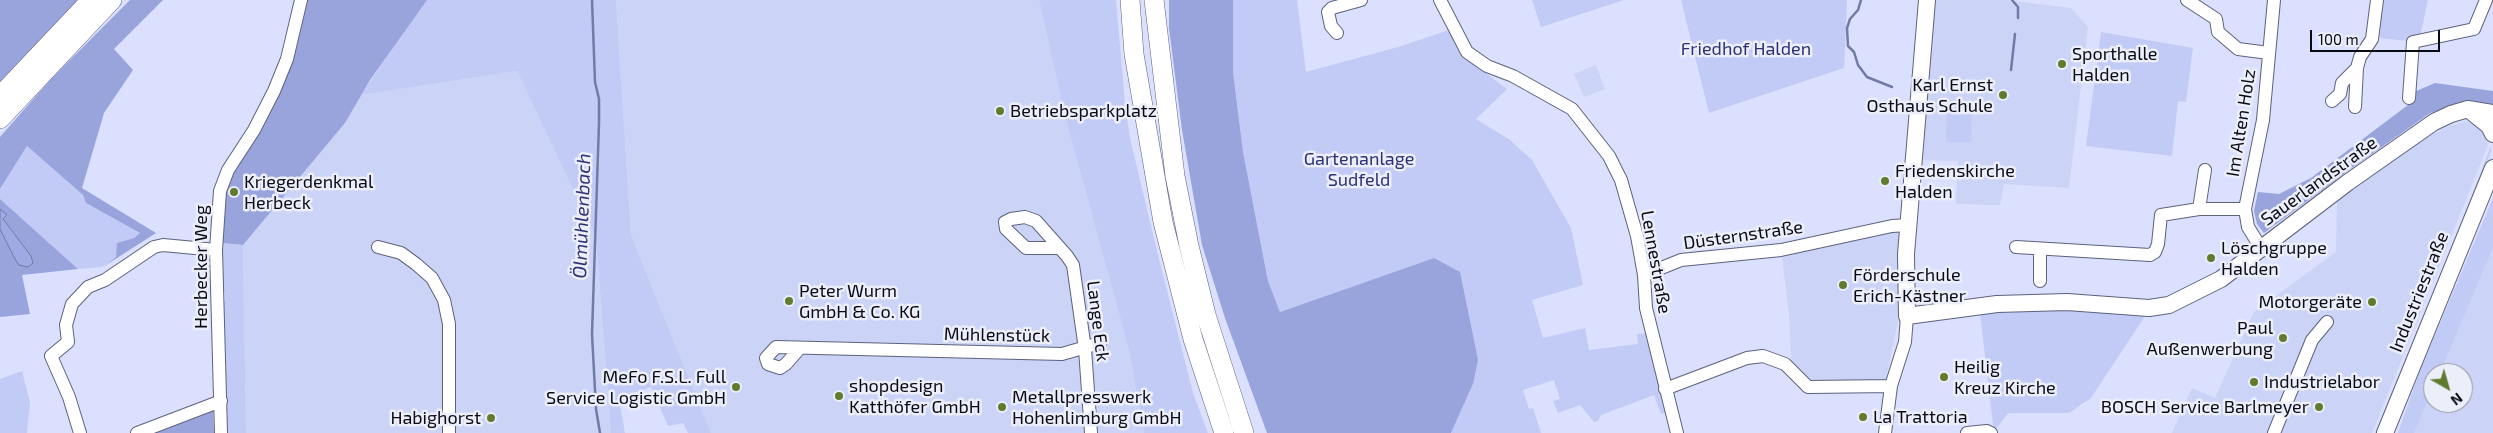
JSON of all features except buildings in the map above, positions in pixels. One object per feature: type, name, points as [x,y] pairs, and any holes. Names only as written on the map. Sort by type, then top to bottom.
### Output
[{"type":"highway","points":[[0,96],[90,0]]},
{"type":"highway","points":[[0,119],[112,0]]},
{"type":"highway","points":[[1130,0],[1134,54],[1163,222],[1193,339],[1224,433]]},
{"type":"highway","points":[[1154,0],[1170,139],[1184,220],[1206,315],[1244,433]]},
{"type":"main road","points":[[1907,316],[1906,254],[1926,0]]},
{"type":"main road","points":[[2468,109],[2489,126],[2493,134]]},
{"type":"main road","name":"Sauerlandstraße","points":[[1907,316],[1997,304],[2067,302],[2157,308],[2179,301],[2212,285],[2434,122],[2450,114],[2468,109],[2493,114]]},
{"type":"main road","name":"Industriestraße","points":[[2385,433],[2493,168]]},
{"type":"street","name":"Herbecker Weg","points":[[221,433],[216,250],[220,191],[222,182],[274,91],[287,59],[301,0]]},
{"type":"street","points":[[1337,33],[1331,26],[1328,12],[1332,8],[1361,0]]},
{"type":"street","name":"Lennestraße","points":[[1440,0],[1461,41],[1471,55],[1486,66],[1536,88],[1572,109],[1609,156],[1621,180],[1637,236],[1644,275],[1646,308],[1677,433]]},
{"type":"street","points":[[2187,0],[2216,19],[2218,32],[2238,49],[2270,54]]},
{"type":"street","name":"Im Alten Holz","points":[[2260,248],[2248,227],[2245,209],[2261,132],[2274,0]]},
{"type":"street","points":[[2357,68],[2342,83],[2336,98],[2356,102],[2357,68],[2360,57],[2372,39],[2377,0]]},
{"type":"street","points":[[2409,98],[2413,42],[2474,29],[2486,0]]},
{"type":"street","points":[[2199,209],[2205,170]]},
{"type":"street","points":[[2016,248],[2150,255],[2155,252],[2158,244],[2161,215],[2199,209],[2245,209]]},
{"type":"street","name":"Düsternstraße","points":[[1644,275],[1681,260],[1781,250],[1892,226],[1908,225]]},
{"type":"street","points":[[80,433],[69,398],[52,356],[68,342],[66,325],[72,304],[88,287],[105,280],[147,251],[162,245],[216,250]]},
{"type":"street","points":[[378,247],[402,253],[416,264],[432,278],[444,300],[449,324],[449,433]]},
{"type":"street","name":"Lange Eck","points":[[1060,248],[1073,265],[1085,349],[1091,433]]},
{"type":"street","points":[[2040,249],[2040,281]]},
{"type":"street","points":[[1889,432],[1891,386],[1905,342],[1907,316]]},
{"type":"street","points":[[2274,433],[2312,340],[2327,322]]},
{"type":"street","name":"Mühlenstück","points":[[800,348],[1062,354],[1085,349],[1100,343]]},
{"type":"street","points":[[1666,389],[1747,358],[1763,356],[1785,364],[1808,387],[1891,386]]},
{"type":"street","points":[[137,433],[221,401]]},
{"type":"street","points":[[1967,433],[1987,431],[1990,433]]},
{"type":"shaded area","points":[[0,0],[78,0],[0,86]]},
{"type":"shaded area","points":[[130,0],[163,0],[114,49],[133,70],[104,113],[82,188],[156,233],[103,267],[116,257],[117,243],[134,238],[140,233],[86,203],[83,195],[27,146],[0,189],[0,137],[51,79]]},
{"type":"shaded area","points":[[306,0],[427,0],[370,80],[345,123],[243,245],[222,243],[226,184],[258,129]]},
{"type":"shaded area","points":[[616,0],[1039,0],[1066,120],[1129,350],[1144,433],[711,433],[631,235]]},
{"type":"shaded area","points":[[1169,0],[1233,0],[1233,72],[1243,152],[1268,281],[1280,312],[1434,258],[1460,272],[1478,360],[1473,384],[1451,433],[1267,433],[1225,318],[1202,245],[1182,130],[1169,28]]},
{"type":"shaded area","name":"Karl Ernst Osthaus Schule","points":[[1935,0],[2006,0],[2071,8],[2088,27],[2069,188],[2004,184],[2000,205],[1956,204],[1958,161],[1923,160],[1929,58]]},
{"type":"shaded area","points":[[1596,65],[1605,89],[1584,97],[1574,74]]},
{"type":"shaded area","points":[[517,71],[596,238],[611,433],[246,433],[243,245],[345,123],[361,95]]},
{"type":"shaded area","points":[[2435,83],[2493,91],[2493,105],[2466,103],[2430,113],[2264,233],[2257,224],[2254,211],[2258,192],[2279,194],[2311,178],[2408,105],[2414,92]]},
{"type":"shaded area","points":[[2466,121],[2482,129],[2488,145],[2372,433],[2172,433],[2192,388],[2215,398],[2254,312],[2336,252],[2337,201],[2421,141],[2446,127]]},
{"type":"shaded area","points":[[0,199],[78,269],[22,275],[30,314],[0,317]]},
{"type":"shaded area","points":[[0,209],[7,215],[3,219],[31,256],[33,263],[28,267],[19,265],[0,229]]},
{"type":"shaded area","name":"Förderschule Erich-Kästner","points":[[1895,230],[1900,235],[1899,316],[1885,384],[1812,388],[1792,370],[1789,314],[1782,256]]},
{"type":"shaded area","points":[[2493,248],[2493,433],[2414,433],[2423,412],[2473,413],[2473,363],[2444,363]]},
{"type":"shaded area","points":[[213,411],[214,433],[154,433]]},
{"type":"green space","points":[[427,0],[616,0],[631,235],[711,433],[688,433],[683,423],[668,426],[651,387],[619,399],[625,433],[611,433],[596,238],[517,71],[361,95],[415,14]]},
{"type":"green space","points":[[1039,0],[1116,0],[1130,138],[1193,393],[1208,433],[1144,433],[1129,350],[1066,120]]},
{"type":"green space","name":"Gartenanlage Sudfeld","points":[[1233,0],[1297,0],[1306,72],[1398,47],[1449,30],[1471,62],[1507,89],[1476,119],[1510,140],[1532,160],[1571,228],[1583,285],[1532,300],[1543,338],[1585,328],[1589,350],[1638,344],[1637,334],[1648,333],[1666,413],[1661,414],[1654,395],[1601,415],[1598,421],[1594,422],[1580,405],[1558,413],[1553,401],[1560,399],[1554,380],[1523,390],[1529,409],[1533,408],[1541,433],[1451,433],[1473,384],[1434,258],[1280,312],[1268,281],[1243,152],[1233,72]]},
{"type":"green space","points":[[1532,0],[1624,0],[1541,27]]},
{"type":"green space","name":"Friedhof Halden","points":[[1681,0],[1847,0],[1844,68],[1709,113]]},
{"type":"green space","points":[[2382,0],[2428,0],[2420,37],[2407,41],[2380,38]]},
{"type":"green space","points":[[2101,32],[2193,48],[2186,102],[2178,101],[2172,156],[2086,146]]},
{"type":"green space","points":[[1947,107],[1972,107],[1971,142],[1946,142]]},
{"type":"green space","points":[[27,146],[83,195],[86,203],[140,233],[134,238],[118,243],[116,257],[102,267],[78,269],[0,199],[0,189]]},
{"type":"green space","points":[[2491,146],[2491,151],[2378,433],[2375,433],[2450,251]]},
{"type":"green space","points":[[2493,198],[2493,248],[2444,363],[2423,363],[2423,412],[2414,433],[2398,433],[2420,370]]},
{"type":"green space","points":[[222,243],[243,245],[246,433],[225,433],[222,302],[225,302],[225,292],[222,291]]},
{"type":"green space","points":[[2009,306],[2147,313],[2091,398],[2069,413],[2008,413],[1996,429],[1993,425],[1980,313]]},
{"type":"green space","points":[[22,371],[30,402],[27,433],[0,433],[0,379]]},
{"type":"waterway","name":"Ölmühlenbach","points":[[592,0],[595,82],[599,99],[592,334],[596,409],[600,433]]},
{"type":"waterway","points":[[1861,0],[1858,10],[1850,19],[1847,28],[1848,46],[1854,52],[1858,65],[1867,77],[1892,87]]},
{"type":"waterway","points":[[2012,0],[2018,7],[2018,18]]},
{"type":"waterway","points":[[2011,70],[2015,34]]},
{"type":"place","name":"Sporthalle Halden","points":[[2062,64]]},
{"type":"place","name":"Karl Ernst Osthaus Schule","points":[[2003,95]]},
{"type":"place","name":"Betriebsparkplatz","points":[[1000,111]]},
{"type":"place","name":"Friedenskirche Halden","points":[[1885,181]]},
{"type":"place","name":"Kriegerdenkmal Herbeck","points":[[234,192]]},
{"type":"place","name":"Löschgruppe Halden","points":[[2211,258]]},
{"type":"place","name":"Förderschule Erich-Kästner","points":[[1843,285]]},
{"type":"place","name":"Peter Wurm GmbH & Co. KG","points":[[789,301]]},
{"type":"place","name":"Motorgeräte","points":[[2372,302]]},
{"type":"place","name":"Paul Außenwerbung","points":[[2283,338]]},
{"type":"place","name":"Heilig Kreuz Kirche","points":[[1944,377]]},
{"type":"place","name":"Industrielabor","points":[[2254,382]]},
{"type":"place","name":"MeFo F.S.L. Full Service Logistic GmbH","points":[[736,387]]},
{"type":"place","name":"shopdesign Katthöfer GmbH","points":[[839,396]]},
{"type":"place","name":"Metallpresswerk Hohenlimburg GmbH","points":[[1002,407]]},
{"type":"place","name":"BOSCH Service Barlmeyer","points":[[2319,407]]},
{"type":"place","name":"La Trattoria","points":[[1863,417]]},
{"type":"place","name":"Habighorst","points":[[491,418]]}]
